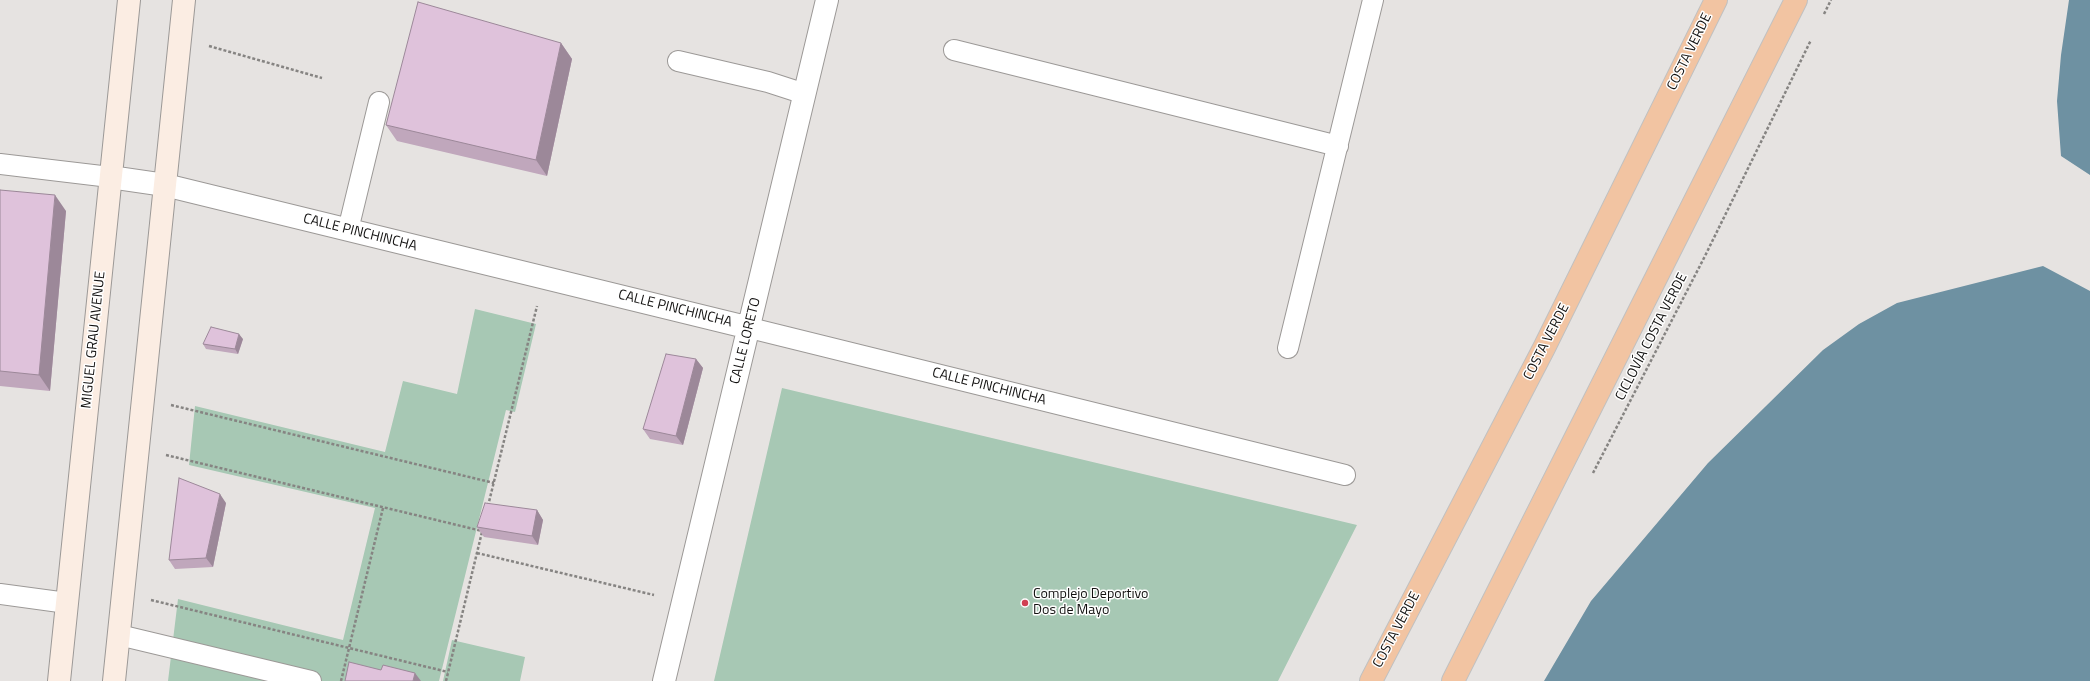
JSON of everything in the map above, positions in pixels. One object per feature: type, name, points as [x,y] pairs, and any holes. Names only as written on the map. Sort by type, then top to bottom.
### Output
[{"type":"highway","name":"COSTA VERDE","points":[[1371,681],[1544,348],[1716,0]]},
{"type":"highway","points":[[1453,681],[1796,0]]},
{"type":"main road","name":"MIGUEL GRAU AVENUE","points":[[59,681],[129,0]]},
{"type":"main road","points":[[114,681],[184,0]]},
{"type":"street","name":"CALLE LORETO","points":[[664,681],[750,328],[827,0]]},
{"type":"street","name":"CALLE PINCHINCHA","points":[[110,177],[165,186],[750,328]]},
{"type":"lane","points":[[1288,348],[1373,0]]},
{"type":"lane","points":[[954,50],[1338,146]]},
{"type":"lane","points":[[678,61],[768,82],[805,94]]},
{"type":"lane","points":[[348,230],[379,102]]},
{"type":"lane","name":"CALLE PINCHINCHA","points":[[0,164],[110,177]]},
{"type":"lane","name":"CALLE PINCHINCHA","points":[[750,328],[1345,475]]},
{"type":"lane","points":[[0,594],[67,602]]},
{"type":"lane","points":[[119,635],[311,681]]},
{"type":"path","points":[[1820,21],[1831,0]]},
{"type":"path","name":"CICLOVÍA COSTA VERDE","points":[[1592,476],[1706,256],[1814,36]]},
{"type":"path","points":[[180,38],[322,78]]},
{"type":"path","points":[[487,510],[544,277]]},
{"type":"path","points":[[143,398],[494,483]]},
{"type":"path","points":[[138,448],[482,531]]},
{"type":"path","points":[[341,681],[383,508]]},
{"type":"path","points":[[446,681],[484,524]]},
{"type":"path","points":[[477,553],[683,602]]},
{"type":"path","points":[[123,593],[448,672]]},
{"type":"green space","points":[[475,309],[536,324],[515,412],[506,410],[439,681],[168,681],[178,599],[343,640],[375,508],[189,465],[195,406],[385,452],[403,381],[457,394]]},
{"type":"green space","name":"Complejo Deportivo Dos de Mayo","points":[[782,388],[1357,525],[1278,681],[714,681]]},
{"type":"green space","points":[[452,640],[525,657],[520,681],[443,681]]},
{"type":"water","points":[[2069,0],[2090,0],[2090,175],[2061,156],[2057,101],[2061,55]]},
{"type":"water","points":[[2043,266],[2090,291],[2090,681],[1544,681],[1591,601],[1708,463],[1823,350],[1859,324],[1897,303]]},
{"type":"building","points":[[418,2],[561,43],[536,160],[386,125]]},
{"type":"building","points":[[0,190],[55,195],[39,375],[0,371]]},
{"type":"building","points":[[211,327],[239,334],[235,349],[203,344]]},
{"type":"building","points":[[666,354],[696,359],[676,436],[643,429]]},
{"type":"building","points":[[179,478],[220,494],[206,558],[169,560]]},
{"type":"building","points":[[485,503],[537,510],[532,536],[477,527]]},
{"type":"building","points":[[349,662],[381,670],[383,665],[415,673],[413,681],[345,681]]},
{"type":"place","name":"Complejo Deportivo Dos de Mayo","points":[[1025,603]]}]
